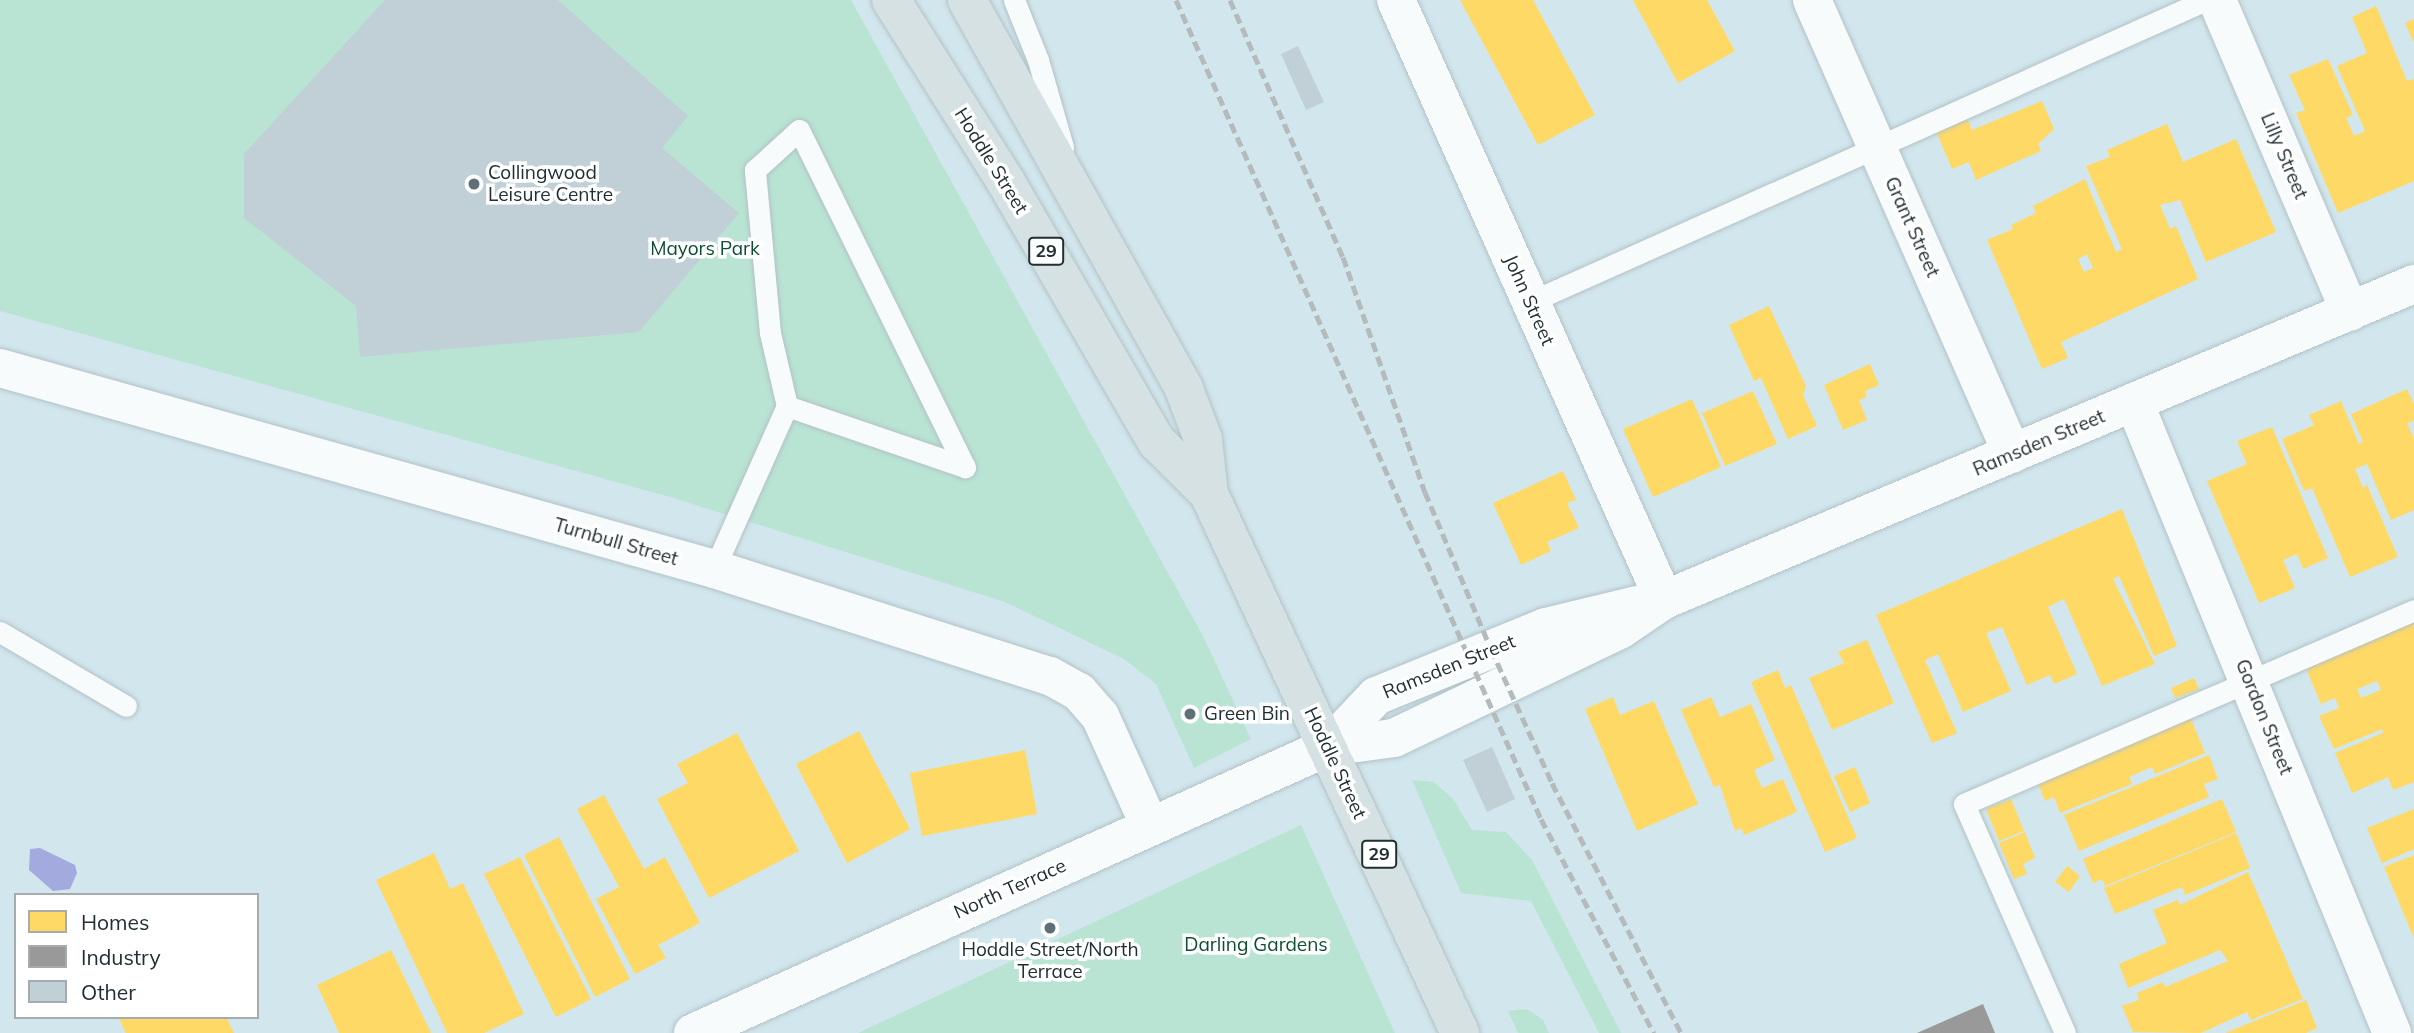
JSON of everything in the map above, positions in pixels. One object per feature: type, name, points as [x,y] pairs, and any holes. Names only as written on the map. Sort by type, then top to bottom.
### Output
[{"type":"main road","name":"Hoddle Street","points":[[891,0],[1006,181],[1157,442],[1209,494]]},
{"type":"main road","name":"Hoddle Street","points":[[967,0],[1195,414],[1203,439],[1209,494],[1460,1033]]},
{"type":"street","name":"John Street","points":[[1395,0],[1664,600]]},
{"type":"street","name":"Grant Street","points":[[1812,0],[2012,454]]},
{"type":"street","name":"Lilly Street","points":[[2217,0],[2350,312]]},
{"type":"street","name":"Ramsden Street","points":[[1328,747],[1394,738],[1621,629],[1664,600],[2414,284]]},
{"type":"street","name":"Turnbull Street","points":[[0,368],[714,569],[1050,676],[1079,692],[1100,716],[1150,825]]},
{"type":"street","name":"Gordon Street","points":[[2134,402],[2392,1033]]},
{"type":"street","name":"North Terrace","points":[[693,1033],[1328,747]]},
{"type":"lane","points":[[1014,0],[1050,96],[1072,191]]},
{"type":"lane","points":[[1530,302],[2206,0]]},
{"type":"lane","points":[[714,569],[787,406],[770,333],[755,170],[799,130],[964,467],[787,406]]},
{"type":"lane","points":[[2065,1033],[1964,804],[2414,610]]},
{"type":"lane","points":[[0,632],[126,706]]},
{"type":"green space","name":"Mayors Park","points":[[0,0],[851,0],[1204,638],[1251,739],[1194,768],[1156,684],[1124,659],[1005,602],[670,497],[0,311]]},
{"type":"green space","points":[[1412,780],[1434,782],[1453,799],[1472,830],[1506,832],[1532,860],[1621,1033],[1599,1033],[1531,901],[1461,893]]},
{"type":"green space","name":"Darling Gardens","points":[[1301,825],[1395,1033],[858,1033]]},
{"type":"green space","points":[[1527,1009],[1543,1020],[1549,1033],[1518,1033],[1508,1011]]},
{"type":"water","points":[[40,848],[75,865],[77,873],[70,889],[53,891],[29,870],[30,849]]},
{"type":"building: Homes","points":[[1460,0],[1533,0],[1595,115],[1538,145]]},
{"type":"building: Homes","points":[[1633,0],[1707,0],[1735,51],[1678,83]]},
{"type":"building: Homes","points":[[2376,6],[2407,81],[2414,79],[2414,181],[2338,213],[2296,113],[2305,110],[2289,75],[2328,59],[2353,115],[2346,118],[2354,136],[2365,131],[2337,66],[2367,53],[2352,17]]},
{"type":"building: Homes","points":[[2414,19],[2414,43],[2405,23]]},
{"type":"building: Homes","points":[[2042,101],[2054,129],[2038,144],[2041,151],[1976,180],[1969,162],[1952,169],[1935,129],[1966,116],[1972,130]]},
{"type":"building: Homes","points":[[2167,124],[2183,162],[2236,139],[2276,232],[2206,262],[2180,200],[2160,205],[2170,229],[2176,226],[2198,279],[2061,342],[2068,358],[2042,369],[1987,240],[2013,229],[2011,225],[2036,213],[2033,206],[2085,179],[2116,252],[2122,249],[2086,166],[2110,157],[2107,150]],"holes":[[[2087,254],[2093,268],[2084,272],[2078,259]]]},
{"type":"building: Homes","points":[[1769,306],[1806,386],[1803,395],[1817,426],[1788,439],[1761,378],[1754,381],[1729,325]]},
{"type":"building: Homes","points":[[1870,364],[1879,385],[1865,391],[1867,397],[1859,400],[1867,420],[1843,430],[1824,385]]},
{"type":"building: Homes","points":[[2407,389],[2414,405],[2414,421],[2407,423],[2414,439],[2414,510],[2391,520],[2367,464],[2355,469],[2363,488],[2367,485],[2398,557],[2350,577],[2312,488],[2304,491],[2282,439],[2314,425],[2309,415],[2341,401],[2359,444],[2363,442],[2351,414]]},
{"type":"building: Homes","points":[[1753,391],[1777,444],[1725,466],[1702,413]]},
{"type":"building: Homes","points":[[1692,399],[1721,467],[1653,497],[1623,429]]},
{"type":"building: Homes","points":[[2272,427],[2328,558],[2303,569],[2297,554],[2283,560],[2295,588],[2259,603],[2207,481],[2247,464],[2237,441]]},
{"type":"building: Homes","points":[[1563,471],[1576,500],[1567,503],[1579,528],[1547,542],[1551,551],[1521,565],[1493,503]]},
{"type":"building: Homes","points":[[2122,509],[2177,646],[2154,656],[2119,576],[2113,579],[2155,664],[2102,686],[2064,599],[2048,607],[2077,674],[2054,684],[2050,675],[2027,685],[2002,627],[1986,633],[2011,691],[1963,712],[1938,654],[1925,660],[1957,733],[1932,743],[1876,615]]},
{"type":"building: Homes","points":[[2414,619],[2414,782],[2393,790],[2388,777],[2352,793],[2335,753],[2383,733],[2382,729],[2334,749],[2319,716],[2339,708],[2335,698],[2321,704],[2305,666]],"holes":[[[2377,681],[2381,690],[2361,698],[2357,689]]]},
{"type":"building: Homes","points":[[1867,640],[1894,703],[1832,730],[1809,678],[1844,663],[1838,652]]},
{"type":"building: Homes","points":[[1778,670],[1785,688],[1791,685],[1857,838],[1825,852],[1751,682]]},
{"type":"building: Homes","points":[[2194,678],[2199,689],[2175,698],[2171,688]]},
{"type":"building: Homes","points":[[1613,697],[1620,715],[1654,701],[1698,804],[1637,831],[1585,709]]},
{"type":"building: Homes","points":[[1711,697],[1720,717],[1751,704],[1775,760],[1754,770],[1762,788],[1783,779],[1797,812],[1744,835],[1741,828],[1735,831],[1720,785],[1714,787],[1681,710]]},
{"type":"building: Homes","points":[[2189,714],[2205,753],[2155,774],[2152,767],[2129,777],[2132,784],[2060,813],[2054,797],[2045,801],[2036,778]]},
{"type":"building: Homes","points":[[859,731],[910,829],[847,863],[796,764]]},
{"type":"building: Homes","points":[[737,733],[799,851],[709,898],[657,799],[688,783],[677,764]]},
{"type":"building: Homes","points":[[1025,750],[1037,814],[922,836],[910,773]]},
{"type":"building: Homes","points":[[2209,755],[2218,779],[2204,784],[2209,797],[2079,851],[2064,815]]},
{"type":"building: Homes","points":[[1855,767],[1870,803],[1850,812],[1834,776]]},
{"type":"building: Homes","points":[[604,795],[644,869],[665,857],[700,923],[658,945],[666,958],[635,974],[596,899],[619,887],[577,809]]},
{"type":"building: Homes","points":[[2011,799],[2024,831],[1999,841],[1986,809]]},
{"type":"building: Homes","points":[[2222,799],[2236,832],[2105,886],[2102,879],[2093,883],[2083,859]]},
{"type":"building: Homes","points":[[2414,809],[2414,849],[2382,863],[2367,828]]},
{"type":"building: Homes","points":[[2025,832],[2035,858],[2023,864],[2027,874],[2014,879],[1999,843]]},
{"type":"building: Homes","points":[[2236,833],[2250,868],[2185,895],[2182,887],[2115,914],[2104,888]]},
{"type":"building: Homes","points":[[559,837],[630,979],[595,997],[524,855]]},
{"type":"building: Homes","points":[[434,853],[450,889],[463,883],[524,1014],[484,1033],[447,1033],[376,880]]},
{"type":"building: Homes","points":[[2414,855],[2414,938],[2384,867]]},
{"type":"building: Homes","points":[[520,857],[591,999],[556,1017],[484,874]]},
{"type":"building: Homes","points":[[2067,866],[2080,876],[2069,892],[2055,882]]},
{"type":"building: Homes","points":[[2248,872],[2303,999],[2251,1020],[2247,1012],[2201,1033],[2133,1032],[2122,1006],[2139,1000],[2137,993],[2163,982],[2165,987],[2228,961],[2220,950],[2128,988],[2119,964],[2167,943],[2153,910],[2178,900],[2180,905]]},
{"type":"building: Homes","points":[[391,950],[431,1033],[339,1033],[317,985]]},
{"type":"building: Homes","points":[[2306,1000],[2317,1028],[2306,1033],[2225,1033]]},
{"type":"building: Homes","points":[[119,1019],[227,1019],[234,1033],[126,1033]]},
{"type":"building: Industry","points":[[1983,1004],[1995,1033],[1917,1033]]},
{"type":"building: Other","name":"Collingwood Leisure Centre","points":[[385,0],[558,0],[688,116],[662,148],[739,213],[639,332],[360,357],[356,306],[244,218],[244,154]]},
{"type":"building: Other","points":[[1298,46],[1324,102],[1306,110],[1281,54]]},
{"type":"building: Other","points":[[1492,747],[1515,799],[1487,812],[1463,760]]},
{"type":"railway","points":[[1176,0],[1541,819],[1654,1033]]},
{"type":"railway","points":[[1230,0],[1343,257],[1425,492],[1491,649],[1552,783],[1681,1033]]},
{"type":"place","name":"Collingwood Leisure Centre","points":[[474,184]]},
{"type":"place","name":"Green Bin","points":[[1190,714]]},
{"type":"place","name":"Hoddle Street/North Terrace","points":[[1050,928]]}]
